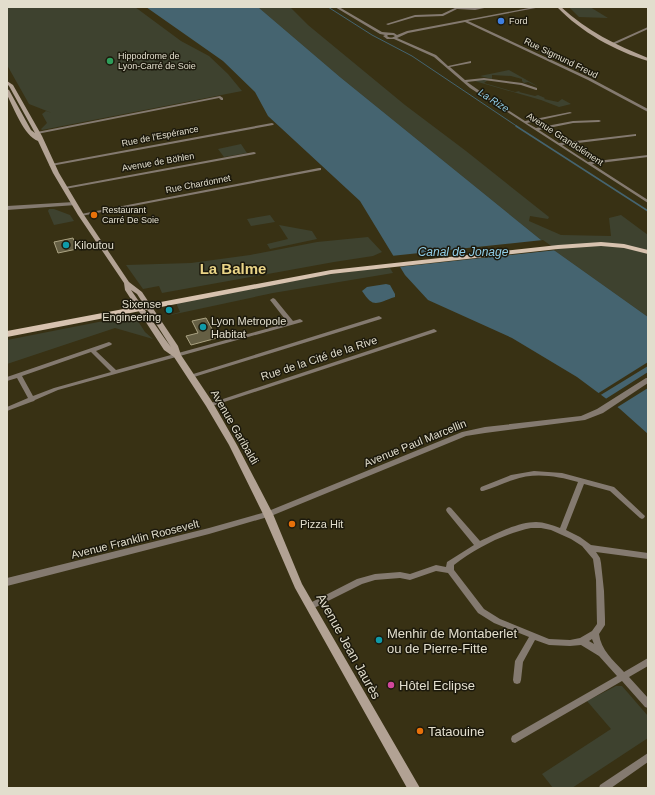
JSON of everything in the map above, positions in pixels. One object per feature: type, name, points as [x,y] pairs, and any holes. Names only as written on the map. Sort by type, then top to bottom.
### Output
[{"type":"main road","points":[[559,7],[584,29],[612,44],[648,60]]},
{"type":"main road","points":[[7,82],[11,85],[37,132],[51,165],[74,204]]},
{"type":"main road","points":[[7,90],[29,131],[40,140]]},
{"type":"main road","points":[[26,126],[37,132]]},
{"type":"main road","name":"Avenue Garibaldi","points":[[74,204],[127,283],[140,293],[150,307],[174,346],[177,355],[192,376],[233,445],[268,514]]},
{"type":"main road","points":[[593,245],[648,256]]},
{"type":"main road","points":[[7,334],[304,276],[378,266],[569,246],[624,246],[648,252]]},
{"type":"main road","name":"Avenue Garibaldi","points":[[127,283],[128,290],[167,348],[177,355]]},
{"type":"main road","name":"Avenue Jean Jaurès","points":[[268,514],[298,585],[414,788]]},
{"type":"street","points":[[338,8],[346,7]]},
{"type":"street","points":[[449,7],[454,9],[475,9],[487,7]]},
{"type":"street","points":[[396,37],[406,32],[539,7]]},
{"type":"street","name":"Avenue Grandclément","points":[[338,8],[381,33],[387,34],[385,37],[396,37],[429,53],[463,81],[648,202]]},
{"type":"street","points":[[393,29],[388,24],[415,16],[449,14],[454,9]]},
{"type":"street","name":"Rue Sigmund Freud","points":[[466,21],[588,79],[648,111]]},
{"type":"street","points":[[612,44],[648,28]]},
{"type":"street","points":[[447,67],[470,62]]},
{"type":"street","points":[[463,81],[484,79],[522,84],[536,90]]},
{"type":"street","points":[[37,132],[220,97],[222,99]]},
{"type":"street","points":[[524,122],[570,113]]},
{"type":"street","points":[[536,129],[573,122],[598,121]]},
{"type":"street","name":"Rue de l'Espérance","points":[[51,165],[272,124]]},
{"type":"street","points":[[558,144],[635,135]]},
{"type":"street","name":"Avenue de Böhlen","points":[[65,187],[254,153]]},
{"type":"street","points":[[588,163],[648,156]]},
{"type":"street","points":[[65,187],[180,164],[186,162],[184,159]]},
{"type":"street","name":"Rue Chardonnet","points":[[81,215],[319,169]]},
{"type":"street","points":[[7,208],[74,204]]},
{"type":"street","points":[[273,300],[291,323]]},
{"type":"street","points":[[192,376],[379,318]]},
{"type":"street","points":[[7,409],[56,389],[300,321]]},
{"type":"street","name":"Rue de la Cité de la Rive","points":[[210,405],[434,331]]},
{"type":"street","points":[[7,379],[109,344]]},
{"type":"street","points":[[92,350],[114,372]]},
{"type":"street","points":[[19,375],[32,400]]},
{"type":"street","name":"Avenue Paul Marcellin","points":[[268,514],[465,434],[485,430],[574,420],[600,411],[648,380]]},
{"type":"street","points":[[483,489],[513,477],[534,473],[562,475],[612,489],[642,516]]},
{"type":"street","points":[[562,531],[582,480]]},
{"type":"street","points":[[449,510],[479,545]]},
{"type":"street","name":"Avenue Franklin Roosevelt","points":[[7,582],[210,531],[268,514]]},
{"type":"street","points":[[311,606],[360,581],[385,576],[410,576],[436,568],[450,567],[479,545],[523,527],[542,525],[562,531],[579,540],[589,548],[597,560],[602,625],[595,633],[582,641],[570,643],[549,642],[533,636],[481,611],[450,567]]},
{"type":"street","points":[[589,548],[648,556]]},
{"type":"street","points":[[595,633],[596,641],[602,654]]},
{"type":"street","points":[[517,680],[519,661],[533,636]]},
{"type":"street","points":[[582,641],[602,654],[648,704]]},
{"type":"street","points":[[515,739],[648,662]]},
{"type":"street","points":[[603,788],[648,757]]},
{"type":"green space","name":"Hippodrome de Lyon-Carré de Soie","points":[[7,7],[135,7],[181,41],[209,56],[228,74],[242,91],[42,130],[41,129],[47,123],[42,114],[46,111],[52,113],[29,104],[7,65]]},
{"type":"green space","points":[[258,7],[290,7],[308,25],[405,105],[549,217],[548,219],[530,216],[529,221],[561,235],[611,236],[609,218],[621,215],[648,235],[648,317],[551,248],[340,77]]},
{"type":"green space","points":[[569,7],[590,7],[608,18],[579,17]]},
{"type":"green space","points":[[509,70],[539,87],[528,82],[524,83],[522,79],[511,76],[492,75],[492,79],[480,76]]},
{"type":"green space","points":[[471,80],[488,80],[484,83],[515,92],[520,91],[519,92],[535,96],[538,95],[545,98],[544,99],[558,102],[562,99],[571,104],[559,107],[541,100]]},
{"type":"green space","points":[[241,144],[247,153],[224,157],[218,149]]},
{"type":"green space","points":[[49,209],[54,209],[70,215],[74,221],[54,225],[48,211]]},
{"type":"green space","points":[[270,215],[275,222],[251,226],[247,219]]},
{"type":"green space","points":[[279,225],[312,231],[317,239],[270,249],[267,244],[288,239]]},
{"type":"green space","points":[[368,237],[382,252],[373,256],[162,293],[159,286],[143,289],[126,265],[191,263],[250,255],[317,242]]},
{"type":"green space","points":[[390,268],[393,273],[273,293],[166,316],[180,312],[176,303],[325,275]]},
{"type":"green space","points":[[134,315],[145,332],[153,339],[115,328],[7,364],[7,340]]},
{"type":"green space","points":[[616,686],[622,686],[648,716],[648,738],[572,788],[553,788],[542,774],[611,729],[587,701]]},
{"type":"water","name":"Canal de Jonage","points":[[146,7],[258,7],[340,77],[551,248],[648,317],[648,434],[620,409],[577,377],[512,338],[428,300],[405,275],[360,201],[268,116],[255,92],[223,61]]},
{"type":"water","points":[[386,284],[390,285],[395,297],[376,303],[366,297],[362,291],[367,287]]},
{"type":"pier","points":[[543,240],[557,250],[398,267],[391,256]]},
{"type":"pier","points":[[648,362],[648,366],[599,396],[597,394]]},
{"type":"pier","points":[[648,372],[648,388],[616,408],[604,400]]},
{"type":"building","name":"Kiloutou","points":[[73,238],[77,249],[58,253],[54,242]]},
{"type":"building","name":"Lyon Metropole Habitat","points":[[206,318],[217,338],[191,345],[186,336],[198,333],[192,321]]},
{"type":"waterway","name":"La Rize","points":[[328,7],[372,35],[412,56],[518,127]]},
{"type":"waterway","name":"La Rize","points":[[516,126],[648,211]]},
{"type":"place","name":"Ford","points":[[501,21]]},
{"type":"place","name":"Hippodrome de Lyon-Carré de Soie","points":[[110,61]]},
{"type":"place","name":"Restaurant Carré De Soie","points":[[94,215]]},
{"type":"place","name":"Kiloutou","points":[[66,245]]},
{"type":"place","name":"Sixense Engineering","points":[[169,310]]},
{"type":"place","name":"Lyon Metropole Habitat","points":[[203,327]]},
{"type":"place","name":"Pizza Hit","points":[[292,524]]},
{"type":"place","name":"Menhir de Montaberlet ou de Pierre-Fitte","points":[[379,640]]},
{"type":"place","name":"Hôtel Eclipse","points":[[391,685]]},
{"type":"place","name":"Tataouine","points":[[420,731]]},
{"type":"district","name":"La Balme","points":[[233,269]]}]
